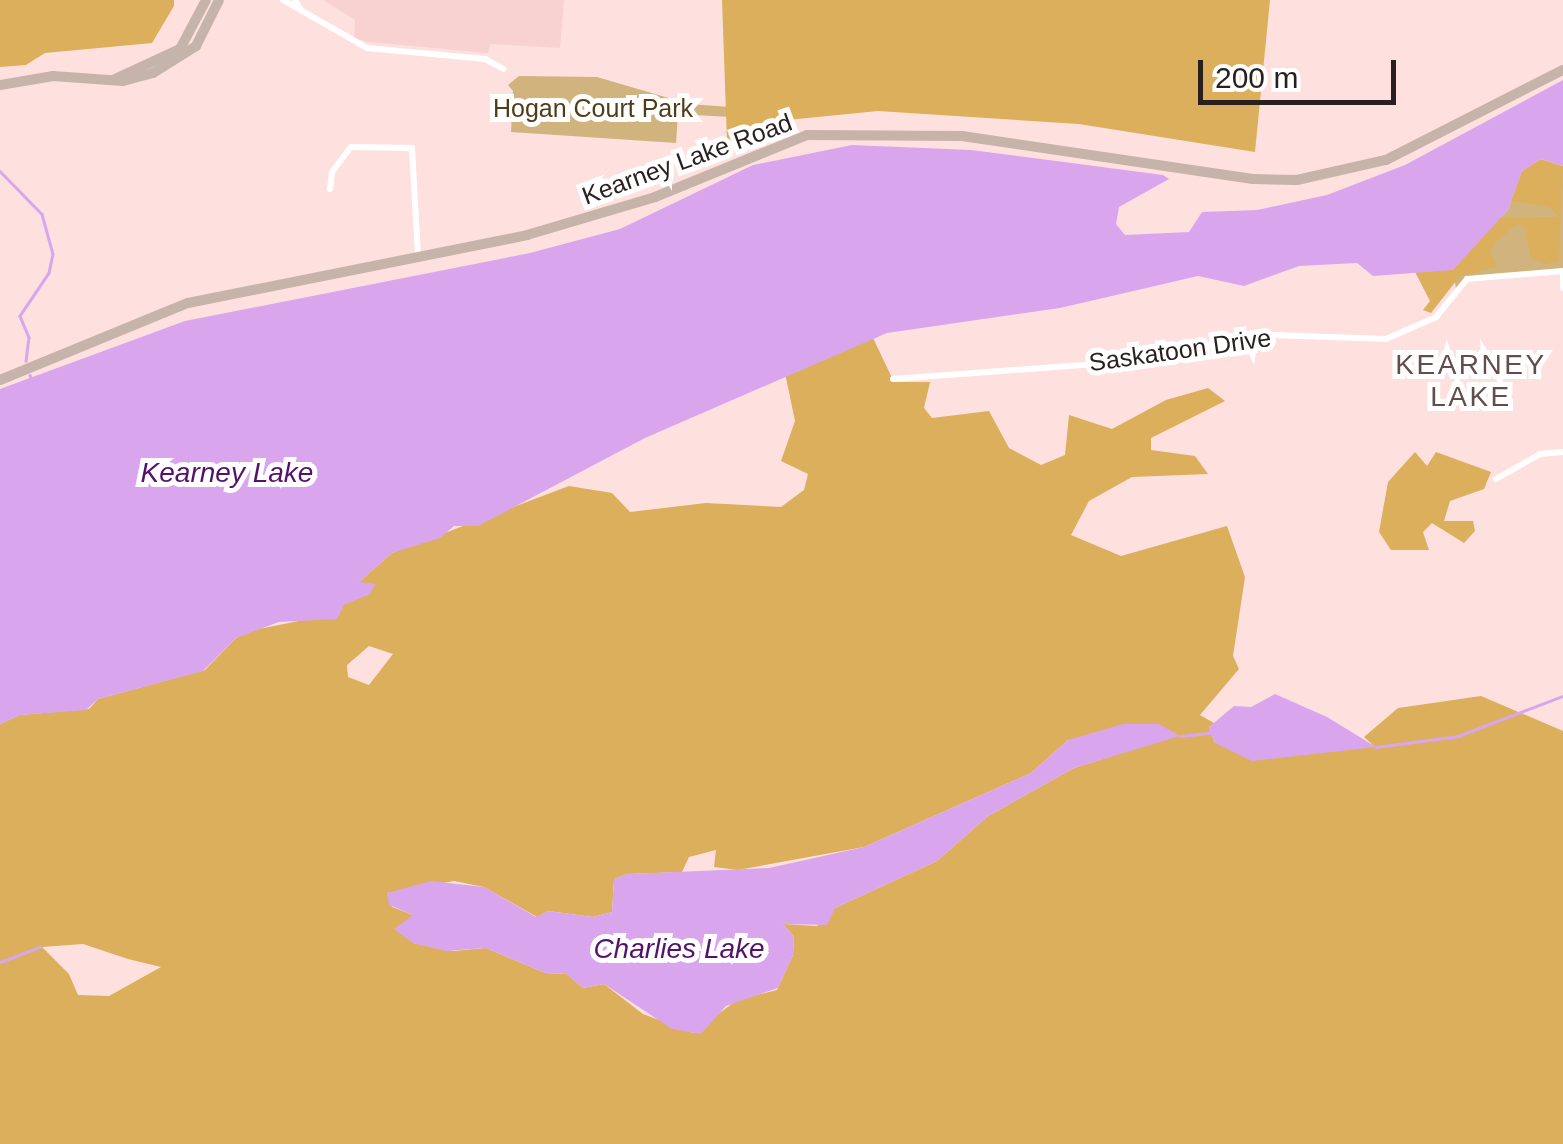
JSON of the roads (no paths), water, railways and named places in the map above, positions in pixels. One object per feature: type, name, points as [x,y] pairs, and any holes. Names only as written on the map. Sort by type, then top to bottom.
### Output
[{"type":"main road","points":[[115,80],[180,48],[206,0]]},
{"type":"main road","points":[[0,84],[53,76],[115,80],[175,63],[196,46],[218,0]]},
{"type":"main road","name":"Kearney Lake Road","points":[[0,380],[188,304],[598,215],[780,143],[836,131],[1038,144],[1254,180],[1317,177],[1408,151],[1563,70]]},
{"type":"street","points":[[283,0],[367,48],[485,59],[504,68]]},
{"type":"street","points":[[295,0],[302,12]]},
{"type":"street","points":[[330,189],[334,167],[351,146],[412,148],[418,256]]},
{"type":"street","points":[[1563,271],[1563,288]]},
{"type":"street","name":"Saskatoon Drive","points":[[893,378],[1084,365],[1272,335],[1396,337],[1436,317],[1467,279],[1563,271]]},
{"type":"street","points":[[1496,478],[1540,454],[1563,452]]},
{"type":"water","name":"Kearney Lake","points":[[1563,80],[1563,166],[1541,159],[1522,171],[1508,210],[1453,270],[1373,276],[1357,263],[1299,266],[1244,286],[1198,276],[1060,308],[887,333],[645,438],[478,526],[454,526],[440,538],[392,553],[359,582],[375,584],[370,594],[344,605],[337,619],[279,622],[236,638],[203,671],[98,699],[86,710],[20,715],[0,724],[0,389],[185,321],[530,253],[620,229],[753,165],[852,145],[971,150],[1163,175],[1169,179],[1119,207],[1116,224],[1125,235],[1189,232],[1202,212],[1257,210],[1327,195],[1405,165]]},
{"type":"water","points":[[1275,694],[1327,717],[1376,747],[1252,761],[1215,743],[1209,727],[1234,706],[1251,707]]},
{"type":"water","name":"Charlies Lake","points":[[1123,724],[1159,724],[1180,736],[1074,768],[988,816],[937,861],[835,908],[827,925],[783,924],[794,937],[793,955],[778,988],[726,1006],[701,1034],[672,1029],[604,984],[583,988],[567,974],[545,973],[486,948],[446,951],[413,943],[394,929],[413,915],[389,905],[387,893],[431,881],[484,887],[536,917],[548,911],[593,917],[612,912],[614,879],[627,874],[769,868],[864,847],[1031,773],[1068,740]]},
{"type":"waterway","points":[[0,171],[42,214],[53,254],[49,273],[20,316],[29,337],[26,361]]},
{"type":"waterway","points":[[30,375],[32,380]]},
{"type":"waterway","points":[[1376,747],[1458,736],[1563,696]]},
{"type":"waterway","points":[[1180,736],[1211,733]]},
{"type":"waterway","points":[[0,962],[40,947]]},
{"type":"district","name":"KEARNEY LAKE","points":[[1471,381]]},
{"type":"park label","name":"Hogan Court Park","points":[[593,108]]}]
